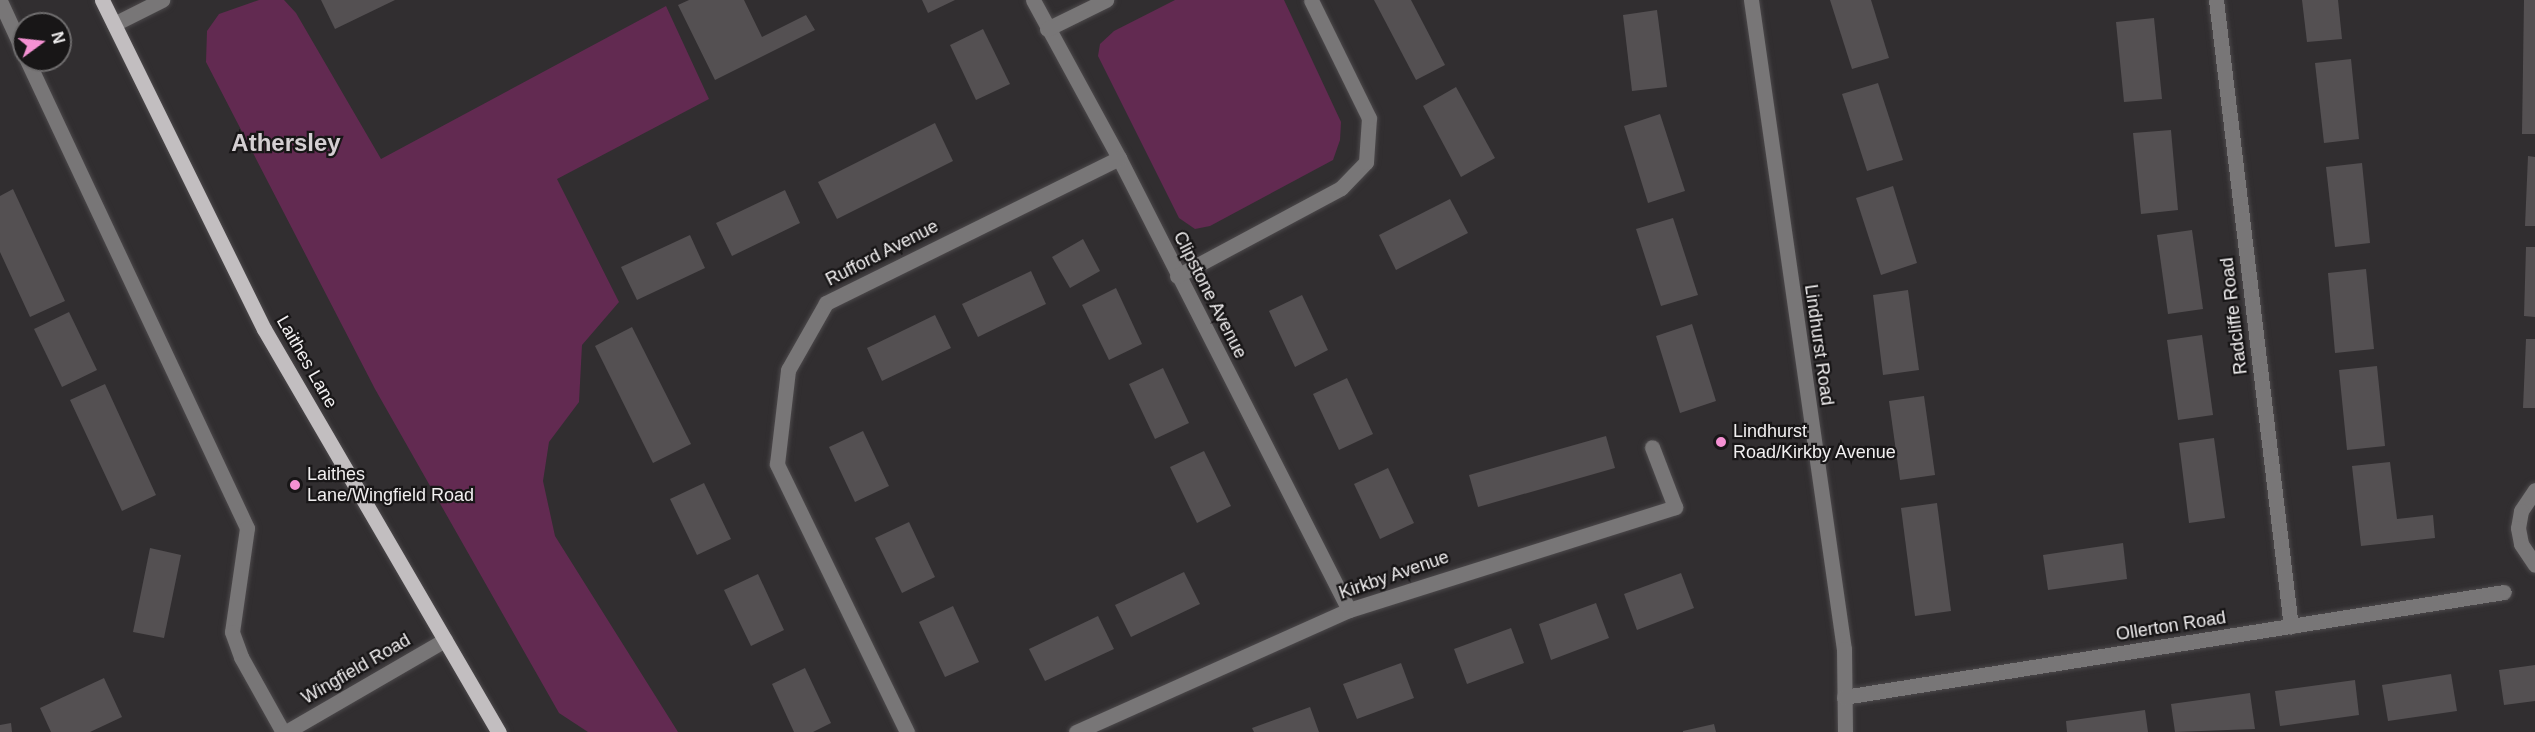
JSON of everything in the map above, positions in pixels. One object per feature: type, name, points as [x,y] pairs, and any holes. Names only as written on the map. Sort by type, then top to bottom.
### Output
[{"type":"main road","name":"Laithes Lane","points":[[102,0],[264,329],[499,732]]},
{"type":"street","points":[[114,24],[162,0]]},
{"type":"street","name":"Clipstone Avenue","points":[[1033,0],[1119,158],[1349,610]]},
{"type":"street","points":[[1047,29],[1106,0]]},
{"type":"street","points":[[1178,276],[1341,188],[1366,162],[1369,118],[1311,0]]},
{"type":"street","name":"Lindhurst Road","points":[[1751,0],[1845,649],[1845,732]]},
{"type":"street","name":"Radcliffe Road","points":[[2216,0],[2290,627]]},
{"type":"street","points":[[0,1],[12,27]]},
{"type":"street","points":[[33,72],[247,528],[232,632],[241,657],[284,732]]},
{"type":"street","name":"Rufford Avenue","points":[[906,732],[777,464],[788,370],[826,303],[1119,158]]},
{"type":"street","name":"Kirkby Avenue","points":[[1077,732],[1349,610],[1675,507],[1652,447]]},
{"type":"street","points":[[2535,490],[2521,511],[2518,528],[2521,544],[2535,565]]},
{"type":"street","name":"Ollerton Road","points":[[1844,697],[2504,592]]},
{"type":"street","name":"Wingfield Road","points":[[284,732],[445,640]]},
{"type":"shaded area","points":[[259,0],[284,0],[296,13],[381,159],[666,6],[709,99],[557,179],[619,302],[582,345],[579,402],[549,442],[543,481],[555,536],[678,732],[588,732],[559,713],[375,389],[206,62],[207,31],[219,14]]},
{"type":"shaded area","points":[[1175,0],[1284,0],[1341,122],[1340,140],[1333,160],[1210,226],[1195,229],[1179,218],[1098,56],[1100,44],[1114,31]]},
{"type":"building","points":[[321,0],[395,0],[335,29]]},
{"type":"building","points":[[689,0],[744,0],[762,37],[806,15],[815,30],[715,80],[678,5]]},
{"type":"building","points":[[922,0],[955,0],[928,13]]},
{"type":"building","points":[[1374,0],[1411,0],[1445,65],[1416,80]]},
{"type":"building","points":[[1830,0],[1871,0],[1889,58],[1852,69]]},
{"type":"building","points":[[2302,0],[2338,0],[2342,39],[2307,42]]},
{"type":"building","points":[[2524,0],[2535,0],[2535,134],[2522,134]]},
{"type":"building","points":[[1657,10],[1667,87],[1632,91],[1623,15]]},
{"type":"building","points":[[2154,18],[2162,99],[2124,102],[2116,22]]},
{"type":"building","points":[[983,29],[1010,84],[976,100],[950,45]]},
{"type":"building","points":[[2351,59],[2359,139],[2324,143],[2315,63]]},
{"type":"building","points":[[1878,83],[1903,160],[1867,171],[1842,94]]},
{"type":"building","points":[[1456,87],[1495,158],[1461,177],[1423,106]]},
{"type":"building","points":[[1660,114],[1685,191],[1648,203],[1624,126]]},
{"type":"building","points":[[935,123],[953,161],[837,219],[818,182]]},
{"type":"building","points":[[2171,130],[2178,210],[2141,214],[2133,133]]},
{"type":"building","points":[[2528,156],[2535,157],[2535,226],[2525,226]]},
{"type":"building","points":[[2362,163],[2370,243],[2335,247],[2326,167]]},
{"type":"building","points":[[1893,186],[1917,263],[1881,275],[1856,198]]},
{"type":"building","points":[[13,189],[65,301],[30,317],[0,252],[0,196]]},
{"type":"building","points":[[785,190],[800,223],[732,256],[716,223]]},
{"type":"building","points":[[1450,199],[1468,233],[1396,270],[1379,235]]},
{"type":"building","points":[[1673,218],[1698,295],[1661,306],[1636,229]]},
{"type":"building","points":[[2192,230],[2203,309],[2168,314],[2157,235]]},
{"type":"building","points":[[690,235],[705,268],[637,300],[621,267]]},
{"type":"building","points":[[1083,239],[1100,271],[1070,288],[1052,257]]},
{"type":"building","points":[[2526,247],[2535,247],[2535,317],[2524,316]]},
{"type":"building","points":[[2366,269],[2374,349],[2335,353],[2328,273]]},
{"type":"building","points":[[1031,271],[1046,304],[978,337],[962,304]]},
{"type":"building","points":[[1116,288],[1142,344],[1109,360],[1082,305]]},
{"type":"building","points":[[1908,290],[1919,370],[1883,375],[1873,295]]},
{"type":"building","points":[[1302,295],[1328,350],[1295,367],[1269,311]]},
{"type":"building","points":[[69,312],[97,370],[62,387],[34,329]]},
{"type":"building","points":[[935,315],[951,348],[882,381],[867,348]]},
{"type":"building","points":[[1692,324],[1716,401],[1680,413],[1656,336]]},
{"type":"building","points":[[632,327],[691,444],[653,463],[595,346]]},
{"type":"building","points":[[2202,335],[2213,415],[2178,420],[2167,340]]},
{"type":"building","points":[[2526,339],[2535,339],[2535,408],[2523,408]]},
{"type":"building","points":[[2377,366],[2385,446],[2347,450],[2339,370]]},
{"type":"building","points":[[1163,368],[1189,423],[1155,439],[1129,384]]},
{"type":"building","points":[[1347,378],[1373,434],[1339,450],[1313,394]]},
{"type":"building","points":[[105,384],[156,495],[122,511],[70,400]]},
{"type":"building","points":[[1924,396],[1935,475],[1900,480],[1889,401]]},
{"type":"building","points":[[863,431],[889,486],[855,502],[829,447]]},
{"type":"building","points":[[1606,436],[1615,468],[1478,507],[1469,475]]},
{"type":"building","points":[[2214,438],[2225,518],[2189,523],[2179,443]]},
{"type":"building","points":[[1204,451],[1231,506],[1197,523],[1170,467]]},
{"type":"building","points":[[2390,462],[2397,519],[2433,515],[2435,538],[2361,546],[2352,466]]},
{"type":"building","points":[[1388,468],[1414,523],[1380,539],[1354,484]]},
{"type":"building","points":[[704,483],[731,539],[697,555],[670,499]]},
{"type":"building","points":[[1937,503],[1951,611],[1915,616],[1901,508]]},
{"type":"building","points":[[909,522],[935,577],[902,593],[875,538]]},
{"type":"building","points":[[2123,543],[2127,579],[2048,590],[2043,555]]},
{"type":"building","points":[[150,548],[181,555],[164,638],[133,632]]},
{"type":"building","points":[[1184,572],[1200,604],[1131,637],[1115,605]]},
{"type":"building","points":[[1681,573],[1694,608],[1637,630],[1624,594]]},
{"type":"building","points":[[758,574],[784,630],[751,646],[724,590]]},
{"type":"building","points":[[1596,603],[1609,638],[1551,660],[1539,624]]},
{"type":"building","points":[[953,606],[979,662],[945,677],[919,622]]},
{"type":"building","points":[[1098,616],[1114,649],[1045,681],[1029,649]]},
{"type":"building","points":[[1511,628],[1524,663],[1467,684],[1454,649]]},
{"type":"building","points":[[1401,663],[1414,698],[1357,719],[1343,684]]},
{"type":"building","points":[[2535,665],[2535,701],[2504,705],[2499,670]]},
{"type":"building","points":[[805,668],[831,723],[813,732],[794,732],[772,684]]},
{"type":"building","points":[[2451,674],[2457,711],[2388,721],[2382,685]]},
{"type":"building","points":[[104,678],[122,717],[90,732],[51,732],[40,708]]},
{"type":"building","points":[[2355,680],[2359,715],[2280,726],[2275,691]]},
{"type":"building","points":[[2250,693],[2255,729],[2175,732],[2171,704]]},
{"type":"building","points":[[1310,707],[1319,732],[1254,732],[1252,728]]},
{"type":"building","points":[[2145,710],[2148,732],[2067,732],[2066,721]]},
{"type":"building","points":[[11,723],[12,732],[0,732],[0,725]]},
{"type":"building","points":[[1714,724],[1716,732],[1683,732],[1683,731]]},
{"type":"place","name":"Lindhurst Road/Kirkby Avenue","points":[[1721,442]]},
{"type":"place","name":"Laithes Lane/Wingfield Road","points":[[295,485]]},
{"type":"district","name":"Athersley","points":[[286,143]]}]
